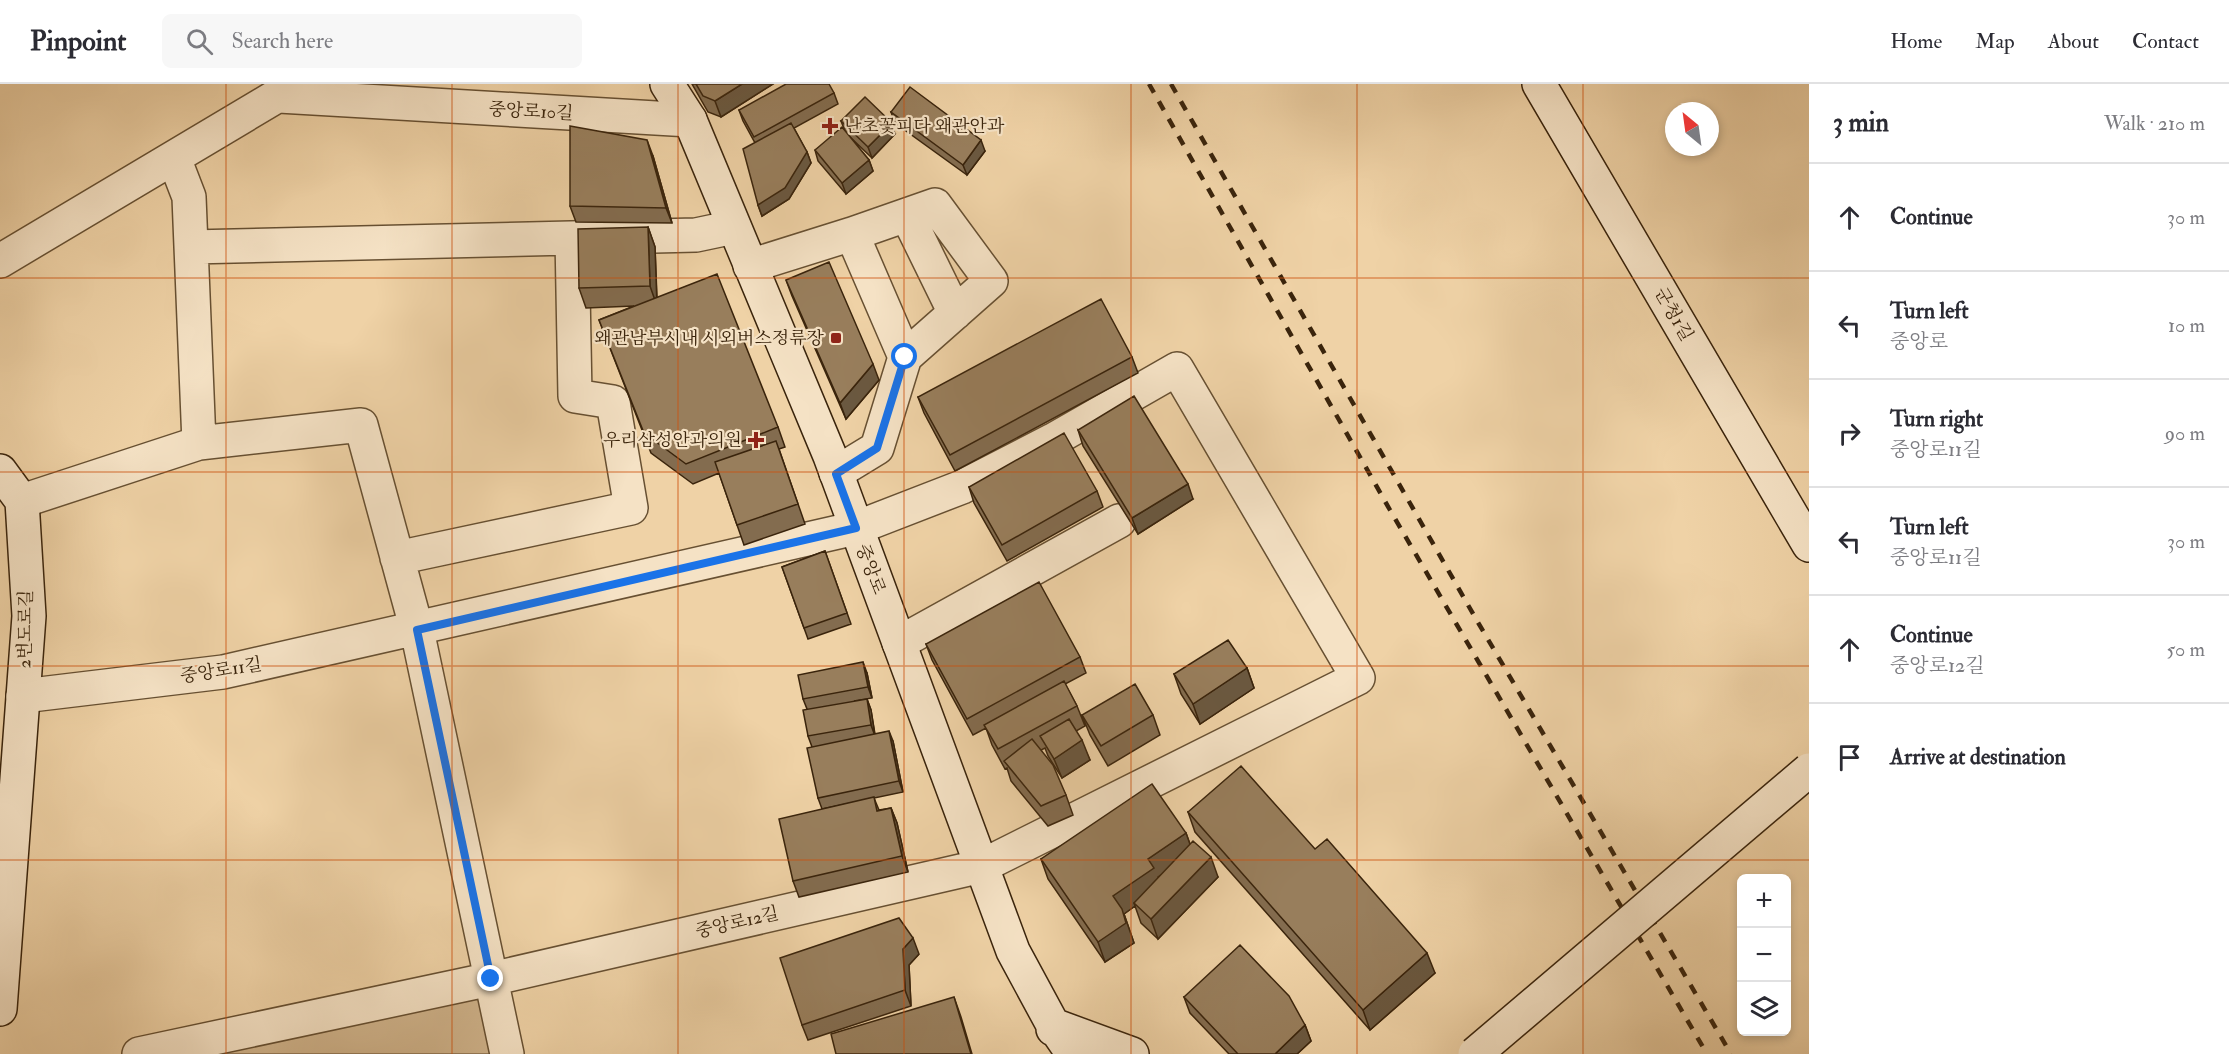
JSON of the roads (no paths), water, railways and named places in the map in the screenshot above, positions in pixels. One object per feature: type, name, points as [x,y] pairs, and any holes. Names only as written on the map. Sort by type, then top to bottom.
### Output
[{"type":"street","name":"중앙로","points":[[667,84],[690,120],[836,474],[1013,951],[1053,1040],[1073,1054]]},
{"type":"street","name":"군청1길","points":[[1539,84],[1809,544]]},
{"type":"street","name":"중앙로10길","points":[[0,261],[174,158],[283,88],[690,120]]},
{"type":"street","points":[[174,158],[189,197],[199,443]]},
{"type":"street","points":[[750,266],[935,205],[991,281],[905,357],[877,448],[836,474]]},
{"type":"street","points":[[907,215],[954,313]]},
{"type":"street","points":[[191,248],[696,235],[734,227]]},
{"type":"street","points":[[852,234],[905,357]]},
{"type":"street","points":[[397,558],[631,508],[613,402],[575,396],[572,238]]},
{"type":"street","name":"중앙로12길","points":[[139,1054],[491,979],[982,866],[1358,678],[1177,369],[1053,440],[962,486],[856,528]]},
{"type":"street","points":[[0,471],[22,501],[199,443],[361,425],[417,630],[507,1054]]},
{"type":"street","name":"2번도로길","points":[[0,1009],[28,616],[22,501]]},
{"type":"street","points":[[899,643],[1119,521]]},
{"type":"street","name":"중앙로11길","points":[[23,696],[224,672],[417,630],[856,528]]},
{"type":"street","points":[[1475,1054],[1809,770]]},
{"type":"street","points":[[1053,1040],[1132,1054]]},
{"type":"railway","points":[[1149,84],[1390,510],[1707,1054]]},
{"type":"railway","points":[[1171,84],[1476,619],[1731,1054]]},
{"type":"place","name":"난초꽃피다 왜관안과","points":[[830,126]]},
{"type":"place","name":"왜관남부시내 시외버스정류장","points":[[836,338]]},
{"type":"place","name":"우리삼성안과의원","points":[[756,440]]}]
